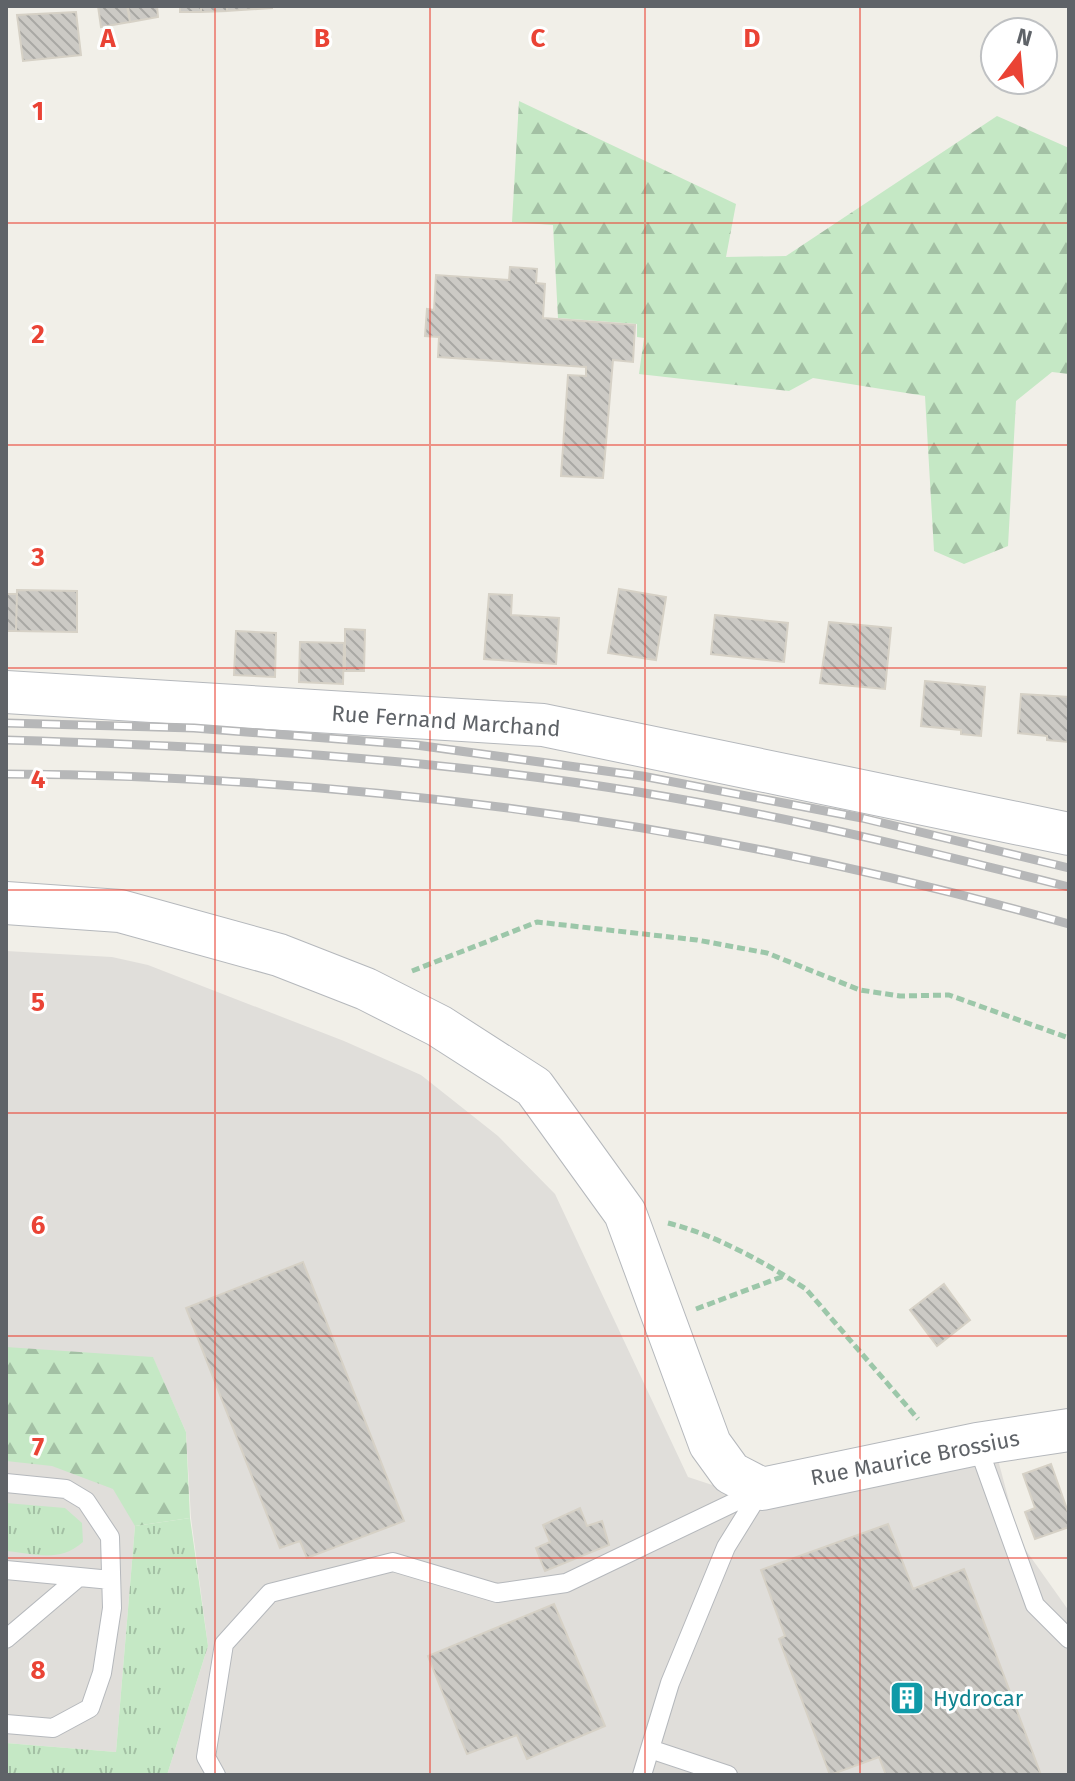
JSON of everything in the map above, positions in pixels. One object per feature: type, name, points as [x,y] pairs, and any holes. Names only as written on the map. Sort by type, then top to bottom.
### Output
[{"type":"street","name":"Rue Fernand Marchand","points":[[6,692],[543,725],[1069,834]]},
{"type":"street","points":[[6,903],[120,911],[279,955],[366,989],[439,1026],[534,1087],[625,1213],[710,1444],[731,1473],[762,1489]]},
{"type":"street","name":"Rue Maurice Brossius","points":[[762,1489],[961,1447],[1069,1430]]},
{"type":"lane","points":[[961,1447],[1035,1605],[1069,1639]]},
{"type":"lane","points":[[6,1483],[66,1489],[86,1501],[110,1537],[112,1608],[102,1673],[90,1708],[53,1728],[6,1724]]},
{"type":"lane","points":[[642,1775],[670,1683],[726,1547],[762,1489]]},
{"type":"lane","name":"Rue Maurice Brossius","points":[[216,1775],[206,1757],[224,1644],[270,1593],[393,1562],[497,1593],[566,1583],[762,1489]]},
{"type":"lane","points":[[6,1570],[111,1580]]},
{"type":"lane","points":[[6,1639],[79,1577]]},
{"type":"lane","points":[[650,1749],[728,1775]]},
{"type":"path","points":[[366,989],[537,922],[697,940],[767,953],[860,990],[900,996],[949,995],[1069,1038]]},
{"type":"path","points":[[625,1213],[692,1229],[785,1275],[806,1289],[961,1447]]},
{"type":"path","points":[[665,1320],[785,1275]]},
{"type":"shaded area","points":[[6,951],[112,957],[148,965],[344,1041],[421,1075],[498,1136],[555,1194],[688,1477],[773,1505],[997,1456],[1020,1542],[1069,1611],[1069,1775],[167,1775],[208,1646],[191,1518],[186,1432],[153,1358],[132,1356],[138,1490],[116,1752],[6,1743]]},
{"type":"green space","points":[[519,101],[736,204],[726,257],[786,256],[997,116],[1069,148],[1069,374],[1052,372],[1016,401],[1008,546],[964,564],[934,551],[925,396],[813,378],[789,391],[639,374],[644,338],[637,337],[637,324],[558,318],[553,225],[512,222]]},
{"type":"green space","points":[[6,1347],[153,1357],[186,1432],[190,1518],[135,1526],[113,1489],[52,1466],[6,1461]]},
{"type":"green space","points":[[6,1503],[65,1508],[82,1523],[83,1542],[74,1549],[56,1555],[6,1551]]},
{"type":"green space","points":[[190,1518],[208,1646],[167,1775],[6,1775],[6,1743],[116,1752],[135,1526]]},
{"type":"building","points":[[98,6],[127,6],[130,22],[101,27]]},
{"type":"building","points":[[128,6],[157,6],[158,17],[130,22]]},
{"type":"building","points":[[180,6],[201,6],[201,12],[180,12]]},
{"type":"building","points":[[201,6],[227,6],[227,11],[201,12]]},
{"type":"building","points":[[227,6],[272,6],[272,8],[227,11]]},
{"type":"building","points":[[76,12],[81,55],[23,61],[17,15]]},
{"type":"building","points":[[510,267],[537,269],[536,283],[545,284],[543,318],[635,325],[633,362],[613,360],[603,478],[561,476],[568,375],[586,376],[586,367],[438,357],[439,337],[425,336],[427,309],[434,310],[436,275],[509,280]]},
{"type":"building","points":[[619,589],[666,597],[656,660],[608,653]]},
{"type":"building","points":[[17,590],[77,591],[77,632],[16,631]]},
{"type":"building","points":[[6,594],[17,594],[16,631],[6,631]]},
{"type":"building","points":[[489,594],[512,595],[511,615],[559,618],[556,664],[484,659]]},
{"type":"building","points":[[715,615],[788,623],[784,662],[711,654]]},
{"type":"building","points":[[829,622],[891,628],[885,689],[820,683]]},
{"type":"building","points":[[345,629],[365,630],[364,671],[345,671]]},
{"type":"building","points":[[236,631],[276,633],[275,677],[234,675]]},
{"type":"building","points":[[300,642],[344,643],[343,684],[299,682]]},
{"type":"building","points":[[925,681],[985,687],[981,736],[961,734],[961,730],[921,726]]},
{"type":"building","points":[[1021,694],[1069,697],[1069,742],[1018,733]]},
{"type":"building","points":[[303,1262],[404,1521],[307,1558],[300,1541],[280,1548],[186,1308]]},
{"type":"building","points":[[944,1284],[970,1320],[937,1346],[910,1310]]},
{"type":"building","points":[[1051,1464],[1069,1515],[1069,1527],[1035,1539],[1025,1512],[1035,1508],[1023,1474]]},
{"type":"building","points":[[580,1508],[587,1526],[602,1521],[609,1545],[545,1571],[536,1548],[550,1542],[543,1525]]},
{"type":"building","name":"Hydrocar","points":[[888,1524],[913,1589],[964,1569],[1041,1775],[886,1775],[879,1757],[830,1775],[779,1639],[785,1636],[761,1570]]},
{"type":"building","points":[[554,1604],[605,1726],[527,1759],[517,1735],[467,1754],[428,1656]]},
{"type":"railway","points":[[6,723],[194,728],[416,745],[642,776],[862,818],[1069,868]]},
{"type":"railway","points":[[6,740],[323,756],[560,780],[692,801],[800,823],[1069,887]]},
{"type":"railway","points":[[6,774],[275,784],[409,796],[543,813],[676,834],[808,860],[1069,924]]},
{"type":"place","name":"Hydrocar","points":[[907,1698]]}]
